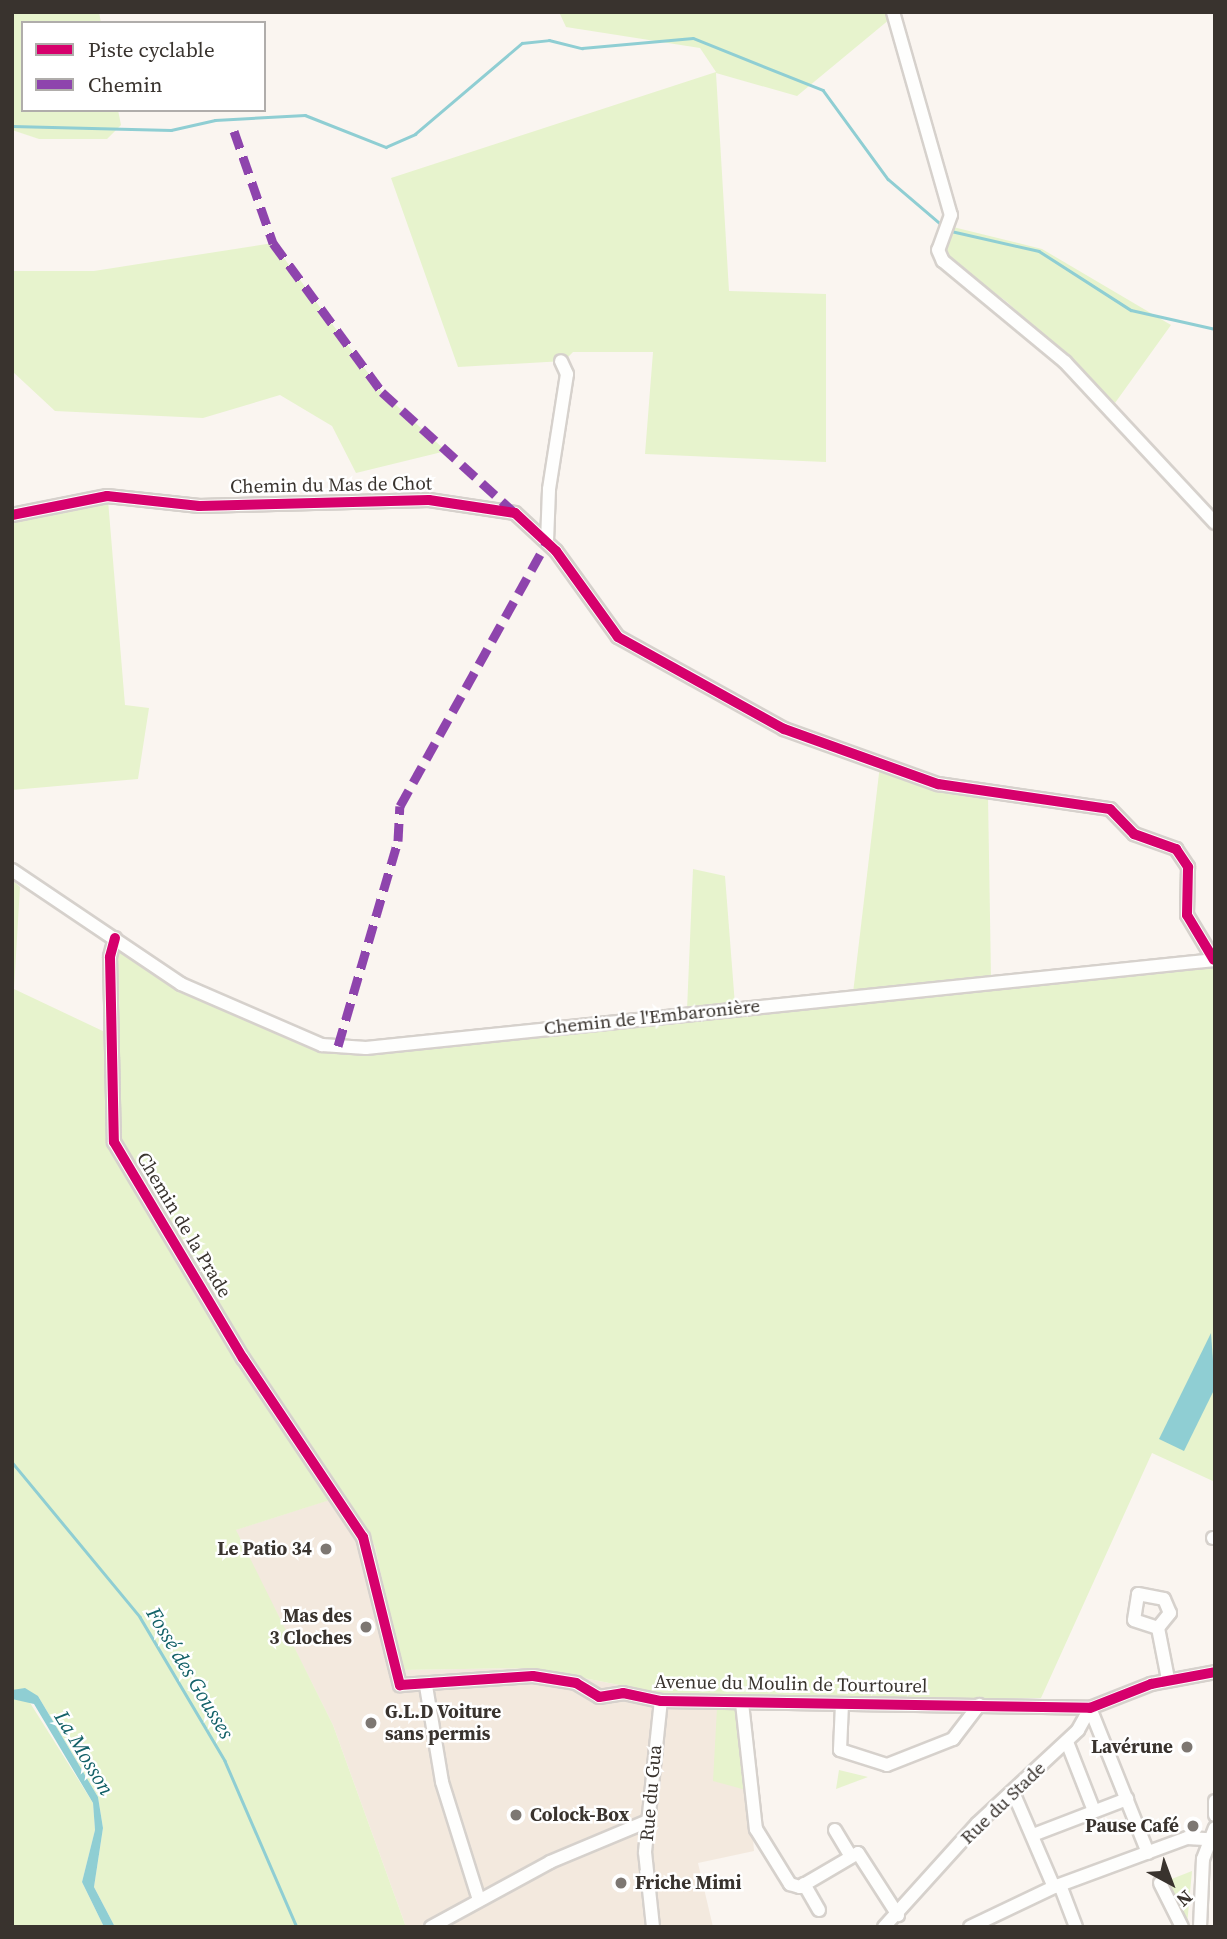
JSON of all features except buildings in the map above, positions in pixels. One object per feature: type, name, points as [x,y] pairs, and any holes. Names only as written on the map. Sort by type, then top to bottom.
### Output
[{"type":"street","points":[[893,12],[950,221],[941,236],[943,261],[1065,362],[1215,523]]},
{"type":"street","points":[[547,541],[567,374],[561,362]]},
{"type":"street","name":"Chemin du Mas de Chot","points":[[12,514],[107,496],[199,506],[429,500],[515,513],[547,541],[618,637],[784,729],[938,784],[1110,809],[1134,834],[1176,849],[1188,867],[1187,915],[1214,960]]},
{"type":"street","name":"Chemin de l'Embaronière","points":[[12,870],[181,984],[305,1042],[366,1048],[1214,960]]},
{"type":"street","name":"Chemin de la Prade","points":[[115,938],[110,957],[114,1142],[243,1358],[338,1497]]},
{"type":"street","name":"Avenue du Moulin de Tourtourel","points":[[338,1497],[370,1552],[393,1677],[410,1688],[426,1686],[446,1678],[533,1676],[576,1683],[599,1697],[623,1693],[661,1701],[1090,1708],[1168,1679],[1215,1672]]},
{"type":"street","points":[[1158,1628],[1168,1679]]},
{"type":"street","points":[[426,1686],[440,1774],[479,1900]]},
{"type":"street","name":"Rue du Gua","points":[[653,1927],[644,1884],[661,1701]]},
{"type":"street","points":[[742,1703],[757,1829],[790,1884],[804,1884],[850,1855],[863,1857],[898,1915]]},
{"type":"street","points":[[842,1704],[840,1750],[887,1765],[953,1739],[979,1705]]},
{"type":"street","points":[[1090,1708],[1148,1853]]},
{"type":"street","name":"Rue du Stade","points":[[884,1927],[1013,1791],[1067,1742],[1090,1708]]},
{"type":"street","points":[[1067,1742],[1094,1811]]},
{"type":"street","points":[[1013,1791],[1076,1927]]},
{"type":"street","points":[[1033,1835],[1127,1799]]},
{"type":"street","points":[[1215,1801],[1215,1815]]},
{"type":"street","points":[[431,1927],[550,1862],[627,1834],[648,1821]]},
{"type":"street","points":[[835,1830],[850,1855]]},
{"type":"street","points":[[971,1927],[1057,1886],[1187,1838],[1212,1833],[1201,1921],[1215,1916]]},
{"type":"street","points":[[627,1834],[646,1844]]},
{"type":"street","points":[[1160,1883],[1182,1927]]},
{"type":"street","points":[[804,1884],[819,1910]]},
{"type":"shaded area","points":[[341,1496],[375,1546],[402,1670],[533,1668],[670,1695],[742,1698],[754,1851],[698,1863],[713,1927],[406,1927],[333,1725],[235,1530]]},
{"type":"green space","points":[[12,12],[99,12],[101,21],[21,21],[21,112],[118,112],[121,125],[107,139],[39,139],[12,130]]},
{"type":"green space","points":[[559,12],[889,12],[890,19],[797,96],[716,73],[729,291],[826,294],[826,462],[645,454],[653,352],[573,352],[564,361],[458,367],[391,178],[716,72],[700,48],[566,27]]},
{"type":"green space","points":[[953,227],[1042,249],[1171,325],[1115,403],[1007,302],[948,258],[945,238]]},
{"type":"green space","points":[[273,243],[382,392],[446,451],[356,473],[332,426],[280,395],[203,418],[55,411],[12,371],[12,271],[94,271]]},
{"type":"green space","points":[[108,500],[125,705],[149,708],[138,779],[12,790],[12,518]]},
{"type":"green space","points":[[880,765],[988,796],[991,977],[853,993]]},
{"type":"green space","points":[[693,869],[725,876],[735,1005],[687,1010]]},
{"type":"green space","points":[[12,880],[20,887],[14,989],[107,1033],[110,1143],[333,1499],[236,1530],[333,1725],[406,1927],[115,1927],[94,1887],[103,1828],[98,1797],[38,1696],[12,1690]]},
{"type":"green space","points":[[105,944],[304,1046],[335,1051],[1215,966],[1215,1482],[1152,1453],[1041,1698],[742,1698],[670,1695],[533,1668],[401,1670],[375,1546],[235,1340],[116,1143]]},
{"type":"green space","points":[[27,1698],[93,1803],[95,1830],[82,1882],[104,1927],[12,1927],[12,1699]]},
{"type":"green space","points":[[717,1708],[738,1708],[746,1790],[713,1781]]},
{"type":"green space","points":[[839,1770],[868,1777],[836,1789]]},
{"type":"green space","points":[[1192,1871],[1187,1925],[1164,1882]]},
{"type":"water","points":[[1211,1333],[1215,1388],[1184,1451],[1159,1439]]},
{"type":"water","points":[[25,1688],[38,1696],[98,1797],[103,1828],[94,1887],[115,1927],[104,1927],[82,1882],[95,1830],[93,1803],[34,1704],[12,1699],[12,1690]]},
{"type":"waterway","points":[[12,126],[171,130],[215,120],[305,115],[386,147],[415,134],[522,43],[549,40],[582,48],[693,38],[823,90],[888,179],[942,225]]},
{"type":"waterway","points":[[951,231],[1039,251],[1131,310],[1215,329]]},
{"type":"waterway","name":"Fossé des Gousses","points":[[12,1462],[140,1617],[225,1761],[297,1927]]},
{"type":"marked path","points":[[234,131],[273,243],[382,392],[515,513]]},
{"type":"marked path","points":[[338,1046],[398,841],[400,806],[547,542]]},
{"type":"cycle path","points":[[12,515],[107,496],[199,506],[429,500],[515,513],[556,551],[618,637],[784,729],[938,784],[1110,809],[1134,834],[1176,849],[1188,867],[1187,915],[1214,960]]},
{"type":"cycle path","points":[[115,938],[110,957],[114,1142],[243,1358],[363,1537],[400,1685],[533,1676],[576,1683],[599,1697],[623,1693],[661,1701],[1090,1708],[1151,1684],[1215,1672]]},
{"type":"place","name":"Le Patio 34","points":[[326,1549]]},
{"type":"place","name":"Mas des 3 Cloches","points":[[366,1627]]},
{"type":"place","name":"G.L.D Voiture sans permis","points":[[371,1723]]},
{"type":"place","name":"Lavérune","points":[[1187,1747]]},
{"type":"place","name":"Colock-Box","points":[[516,1815]]},
{"type":"place","name":"Pause Café","points":[[1193,1826]]},
{"type":"place","name":"Friche Mimi","points":[[621,1883]]},
{"type":"water label","name":"La Mosson","points":[[84,1753]]}]
